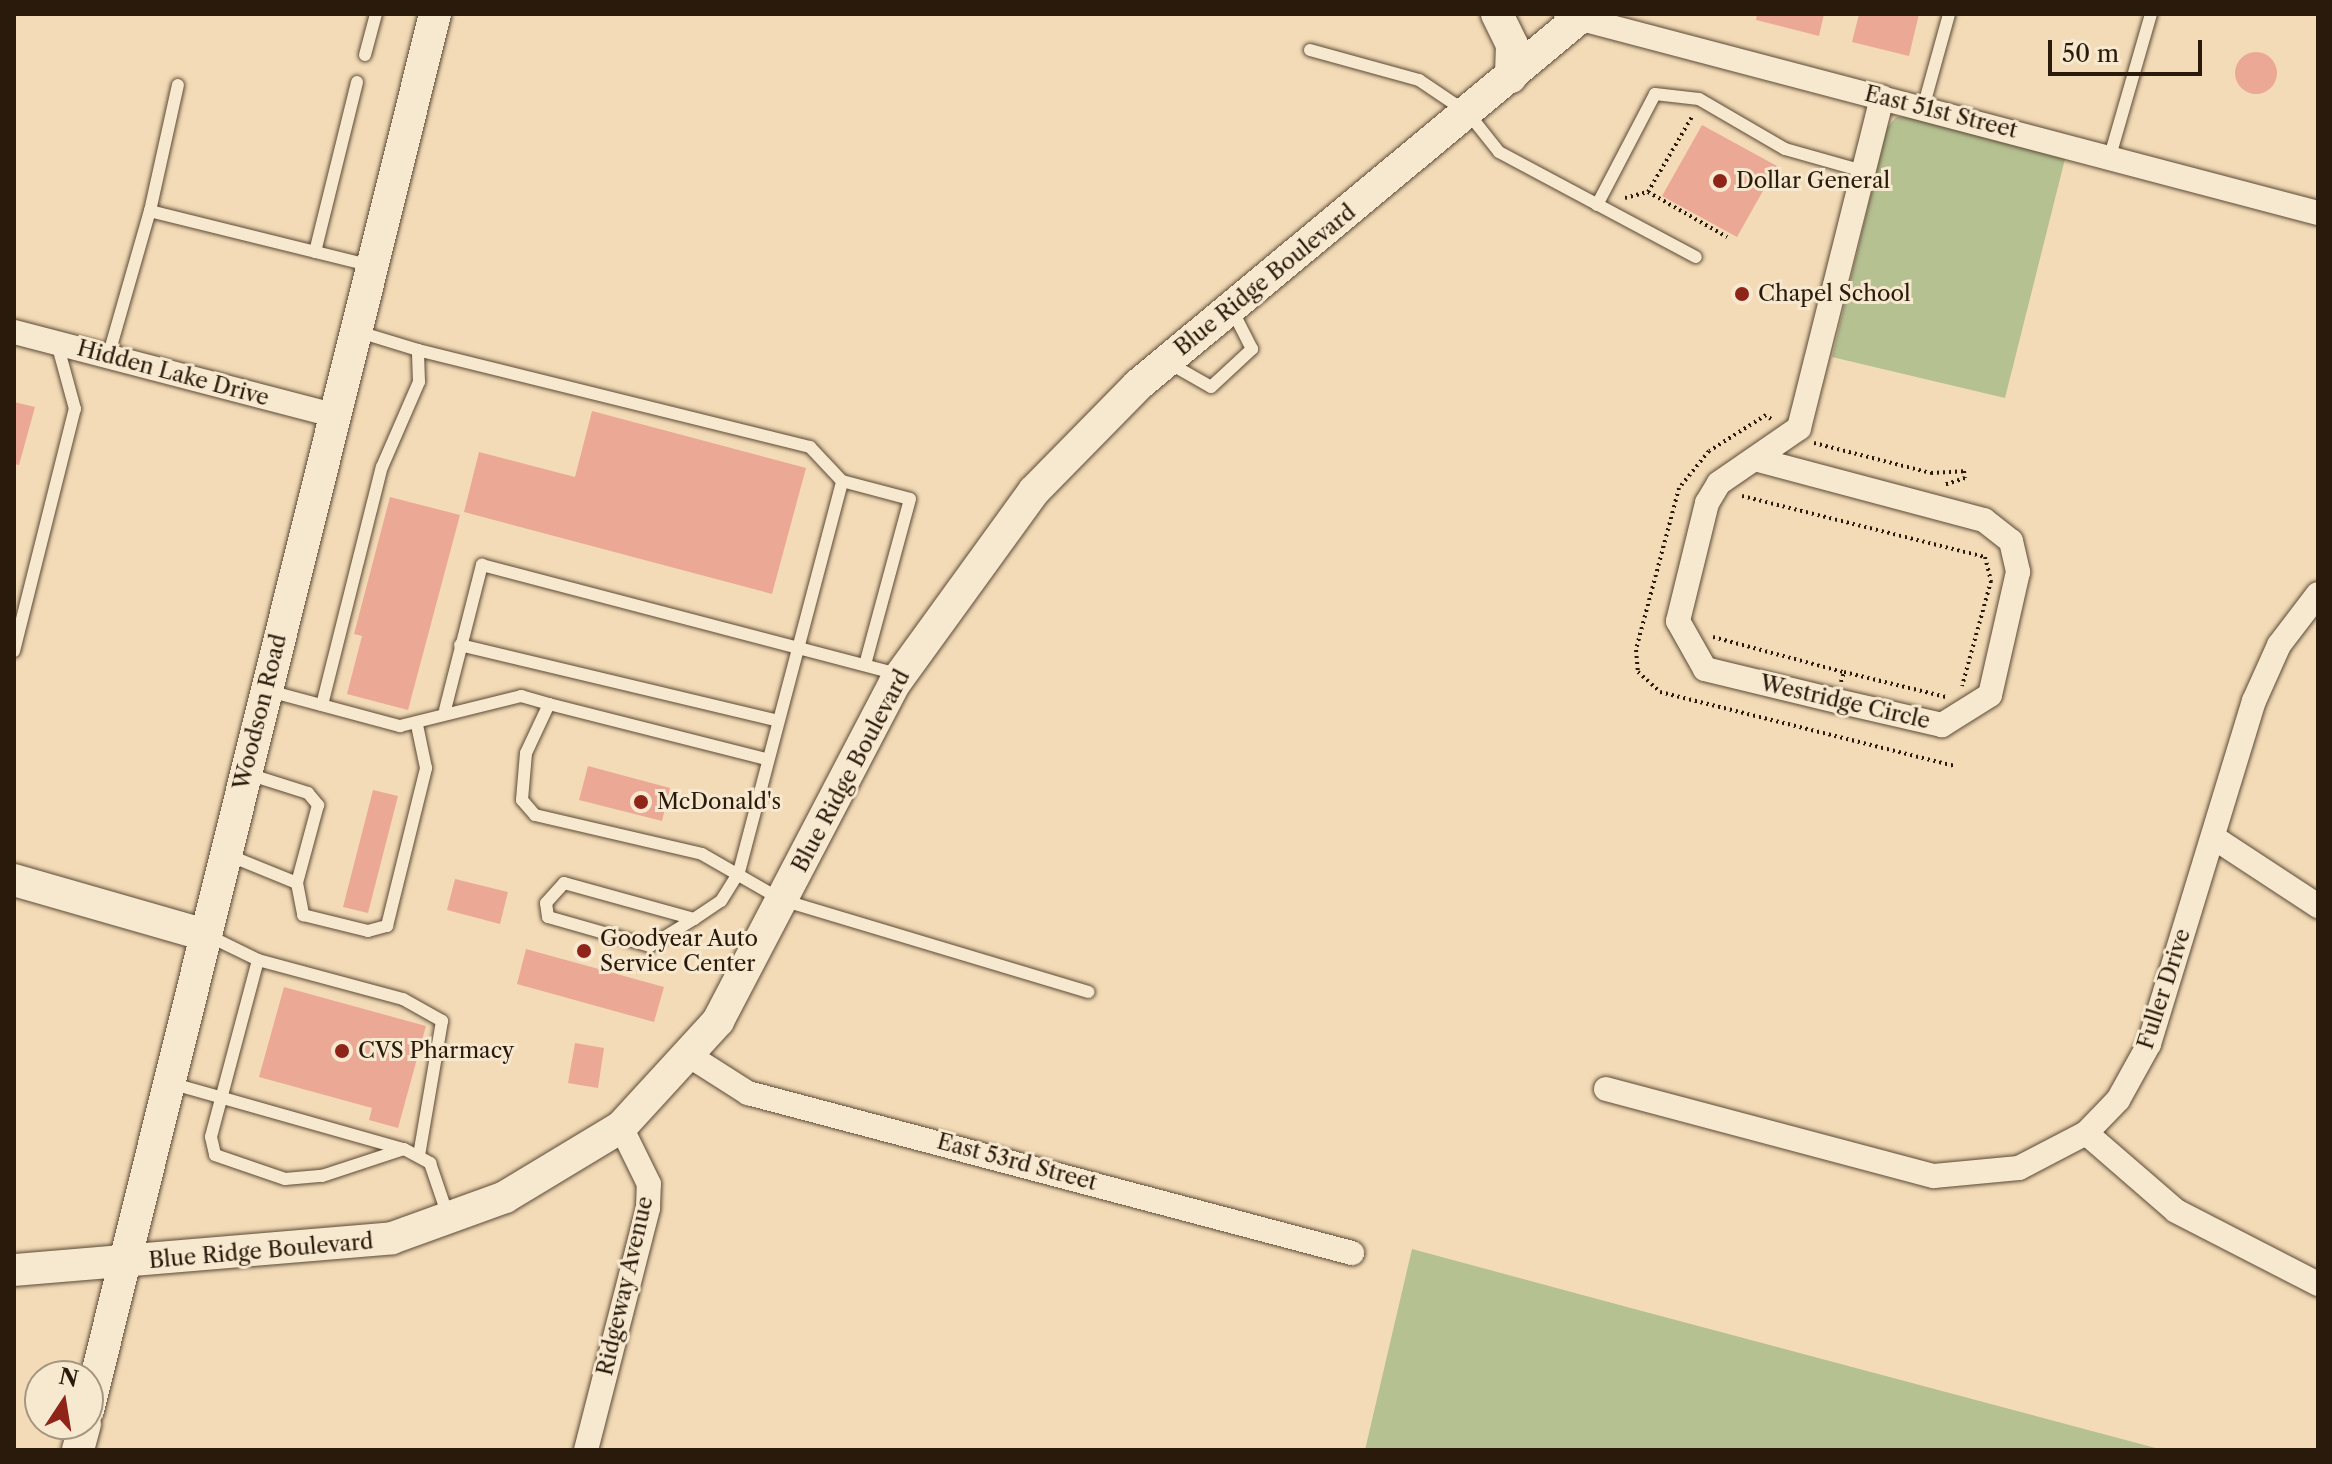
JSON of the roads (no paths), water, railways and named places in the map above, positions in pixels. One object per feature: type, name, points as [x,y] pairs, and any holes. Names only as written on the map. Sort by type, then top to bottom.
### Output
[{"type":"street","name":"Woodson Road","points":[[101,1360],[368,265],[435,14]]},
{"type":"street","points":[[1497,14],[1509,31],[1511,77]]},
{"type":"street","name":"Blue Ridge Boulevard","points":[[14,1270],[342,1248],[450,1221],[562,1168],[621,1127],[690,1056],[718,1021],[901,675],[1034,491],[1167,361],[1511,77],[1576,16]]},
{"type":"street","name":"East 51st Street","points":[[1576,16],[2318,213]]},
{"type":"street","name":"Westridge Circle","points":[[1758,460],[1984,520],[2011,541],[2018,572],[1990,695],[1942,725],[1705,669],[1678,621],[1707,503],[1719,483],[1758,460],[1799,428],[1882,97]]},
{"type":"street","name":"Hidden Lake Drive","points":[[14,332],[332,415]]},
{"type":"street","name":"Fuller Drive","points":[[1606,1089],[1934,1176],[2019,1168],[2086,1133],[2118,1100],[2149,1044],[2254,701],[2279,645],[2318,594]]},
{"type":"street","points":[[2213,837],[2318,906]]},
{"type":"street","points":[[14,880],[206,935]]},
{"type":"street","name":"East 53rd Street","points":[[690,1056],[748,1093],[1352,1253]]},
{"type":"street","name":"Ridgeway Avenue","points":[[586,1450],[648,1208],[649,1184],[621,1127]]},
{"type":"street","points":[[2086,1133],[2176,1211],[2318,1284]]},
{"type":"lane","points":[[365,55],[376,14]]},
{"type":"lane","points":[[1923,108],[1949,14]]},
{"type":"lane","points":[[2110,156],[2151,14]]},
{"type":"lane","points":[[1310,50],[1419,80],[1468,113],[1499,152],[1696,257]]},
{"type":"lane","points":[[315,252],[357,82]]},
{"type":"lane","points":[[108,357],[150,211],[178,85]]},
{"type":"lane","points":[[1597,205],[1655,94],[1699,99],[1785,149],[1863,171]]},
{"type":"lane","points":[[150,211],[368,265]]},
{"type":"lane","points":[[1167,361],[1211,387],[1252,349],[1231,308]]},
{"type":"lane","points":[[352,330],[418,350],[810,447],[842,481],[910,499],[865,665]]},
{"type":"lane","points":[[14,651],[75,409],[57,343]]},
{"type":"lane","points":[[322,705],[382,467],[419,382],[418,350]]},
{"type":"lane","points":[[694,919],[564,883],[546,903],[548,917],[650,946],[694,919],[721,901],[739,872],[793,644],[842,481]]},
{"type":"lane","points":[[445,710],[482,565],[793,644],[901,675]]},
{"type":"lane","points":[[460,645],[775,720]]},
{"type":"lane","points":[[265,690],[417,725],[445,710],[521,696],[766,759]]},
{"type":"lane","points":[[549,704],[526,753],[522,800],[535,815],[702,854],[739,872],[782,900],[1088,992]]},
{"type":"lane","points":[[245,773],[308,793],[318,805],[297,883],[303,915],[368,931],[387,926],[426,768],[417,725]]},
{"type":"lane","points":[[226,854],[273,867],[297,883]]},
{"type":"lane","points":[[206,935],[258,960],[403,999],[442,1021],[419,1156]]},
{"type":"lane","points":[[258,960],[211,1137],[215,1155],[285,1179],[322,1176],[404,1149]]},
{"type":"lane","points":[[170,1083],[221,1095],[419,1156],[430,1163],[450,1221]]},
{"type":"place","name":"Dollar General","points":[[1720,181]]},
{"type":"place","name":"Chapel School","points":[[1742,294]]},
{"type":"place","name":"McDonald's","points":[[641,802]]},
{"type":"place","name":"Goodyear Auto Service Center","points":[[584,951]]},
{"type":"place","name":"CVS Pharmacy","points":[[342,1051]]}]
